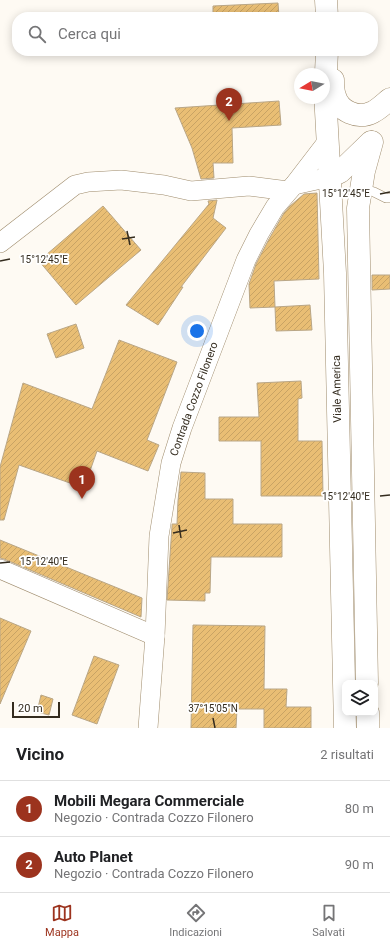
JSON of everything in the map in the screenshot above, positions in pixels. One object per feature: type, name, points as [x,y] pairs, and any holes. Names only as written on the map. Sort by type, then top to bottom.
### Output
[{"type":"main road","points":[[326,0],[327,12]]},
{"type":"main road","name":"Viale America","points":[[328,56],[325,93],[335,273],[345,728]]},
{"type":"main road","points":[[329,56],[335,96],[340,106],[348,112],[358,114],[372,113],[390,100]]},
{"type":"main road","points":[[368,680],[358,208],[364,171],[372,142],[390,100]]},
{"type":"main road","points":[[330,177],[340,172],[372,142]]},
{"type":"main road","points":[[368,716],[368,728]]},
{"type":"street","name":"Contrada Cozzo Filonero","points":[[148,728],[155,636],[159,536],[171,463],[182,428],[246,260],[275,207],[327,142]]},
{"type":"street","points":[[0,243],[75,185],[88,182],[121,180],[164,185],[191,191],[249,186],[291,188],[330,177]]},
{"type":"street","points":[[0,569],[155,636]]},
{"type":"lane","points":[[361,188],[386,198],[390,198]]},
{"type":"building","points":[[278,3],[279,12],[213,12],[213,6]]},
{"type":"building","points":[[279,101],[281,125],[232,128],[233,163],[213,163],[214,178],[201,179],[192,148],[175,108]]},
{"type":"building","points":[[317,193],[319,279],[274,281],[275,307],[250,308],[249,284],[256,264],[284,213],[304,194]]},
{"type":"building","points":[[217,200],[213,218],[226,228],[181,287],[183,287],[158,325],[126,305],[209,204],[208,201]]},
{"type":"building","points":[[103,206],[141,250],[76,305],[39,261]]},
{"type":"building","points":[[372,275],[390,275],[390,289],[372,290]]},
{"type":"building","points":[[310,305],[312,330],[276,331],[275,307]]},
{"type":"building","points":[[76,324],[84,348],[56,358],[47,334]]},
{"type":"building","points":[[119,340],[177,362],[147,440],[159,445],[148,471],[97,451],[84,488],[19,465],[4,520],[0,520],[0,467],[23,383],[92,409]]},
{"type":"building","points":[[301,381],[302,398],[298,399],[298,441],[322,441],[323,496],[261,496],[261,441],[219,441],[219,417],[259,417],[257,383]]},
{"type":"building","points":[[181,472],[205,473],[205,499],[233,499],[233,524],[282,524],[282,557],[211,557],[210,593],[205,593],[205,601],[167,600],[172,524],[177,524]]},
{"type":"building","points":[[0,540],[142,598],[141,617],[0,558]]},
{"type":"building","points":[[0,618],[31,631],[0,704]]},
{"type":"building","points":[[193,625],[265,626],[264,689],[287,689],[286,707],[311,707],[311,728],[264,728],[264,709],[237,709],[236,728],[191,728]]},
{"type":"building","points":[[94,656],[119,665],[97,724],[72,715]]},
{"type":"building","points":[[41,695],[53,699],[49,715],[37,712]]},
{"type":"place","name":"Auto Planet","points":[[229,121]]},
{"type":"place","name":"Mobili Megara Commerciale","points":[[82,499]]}]
